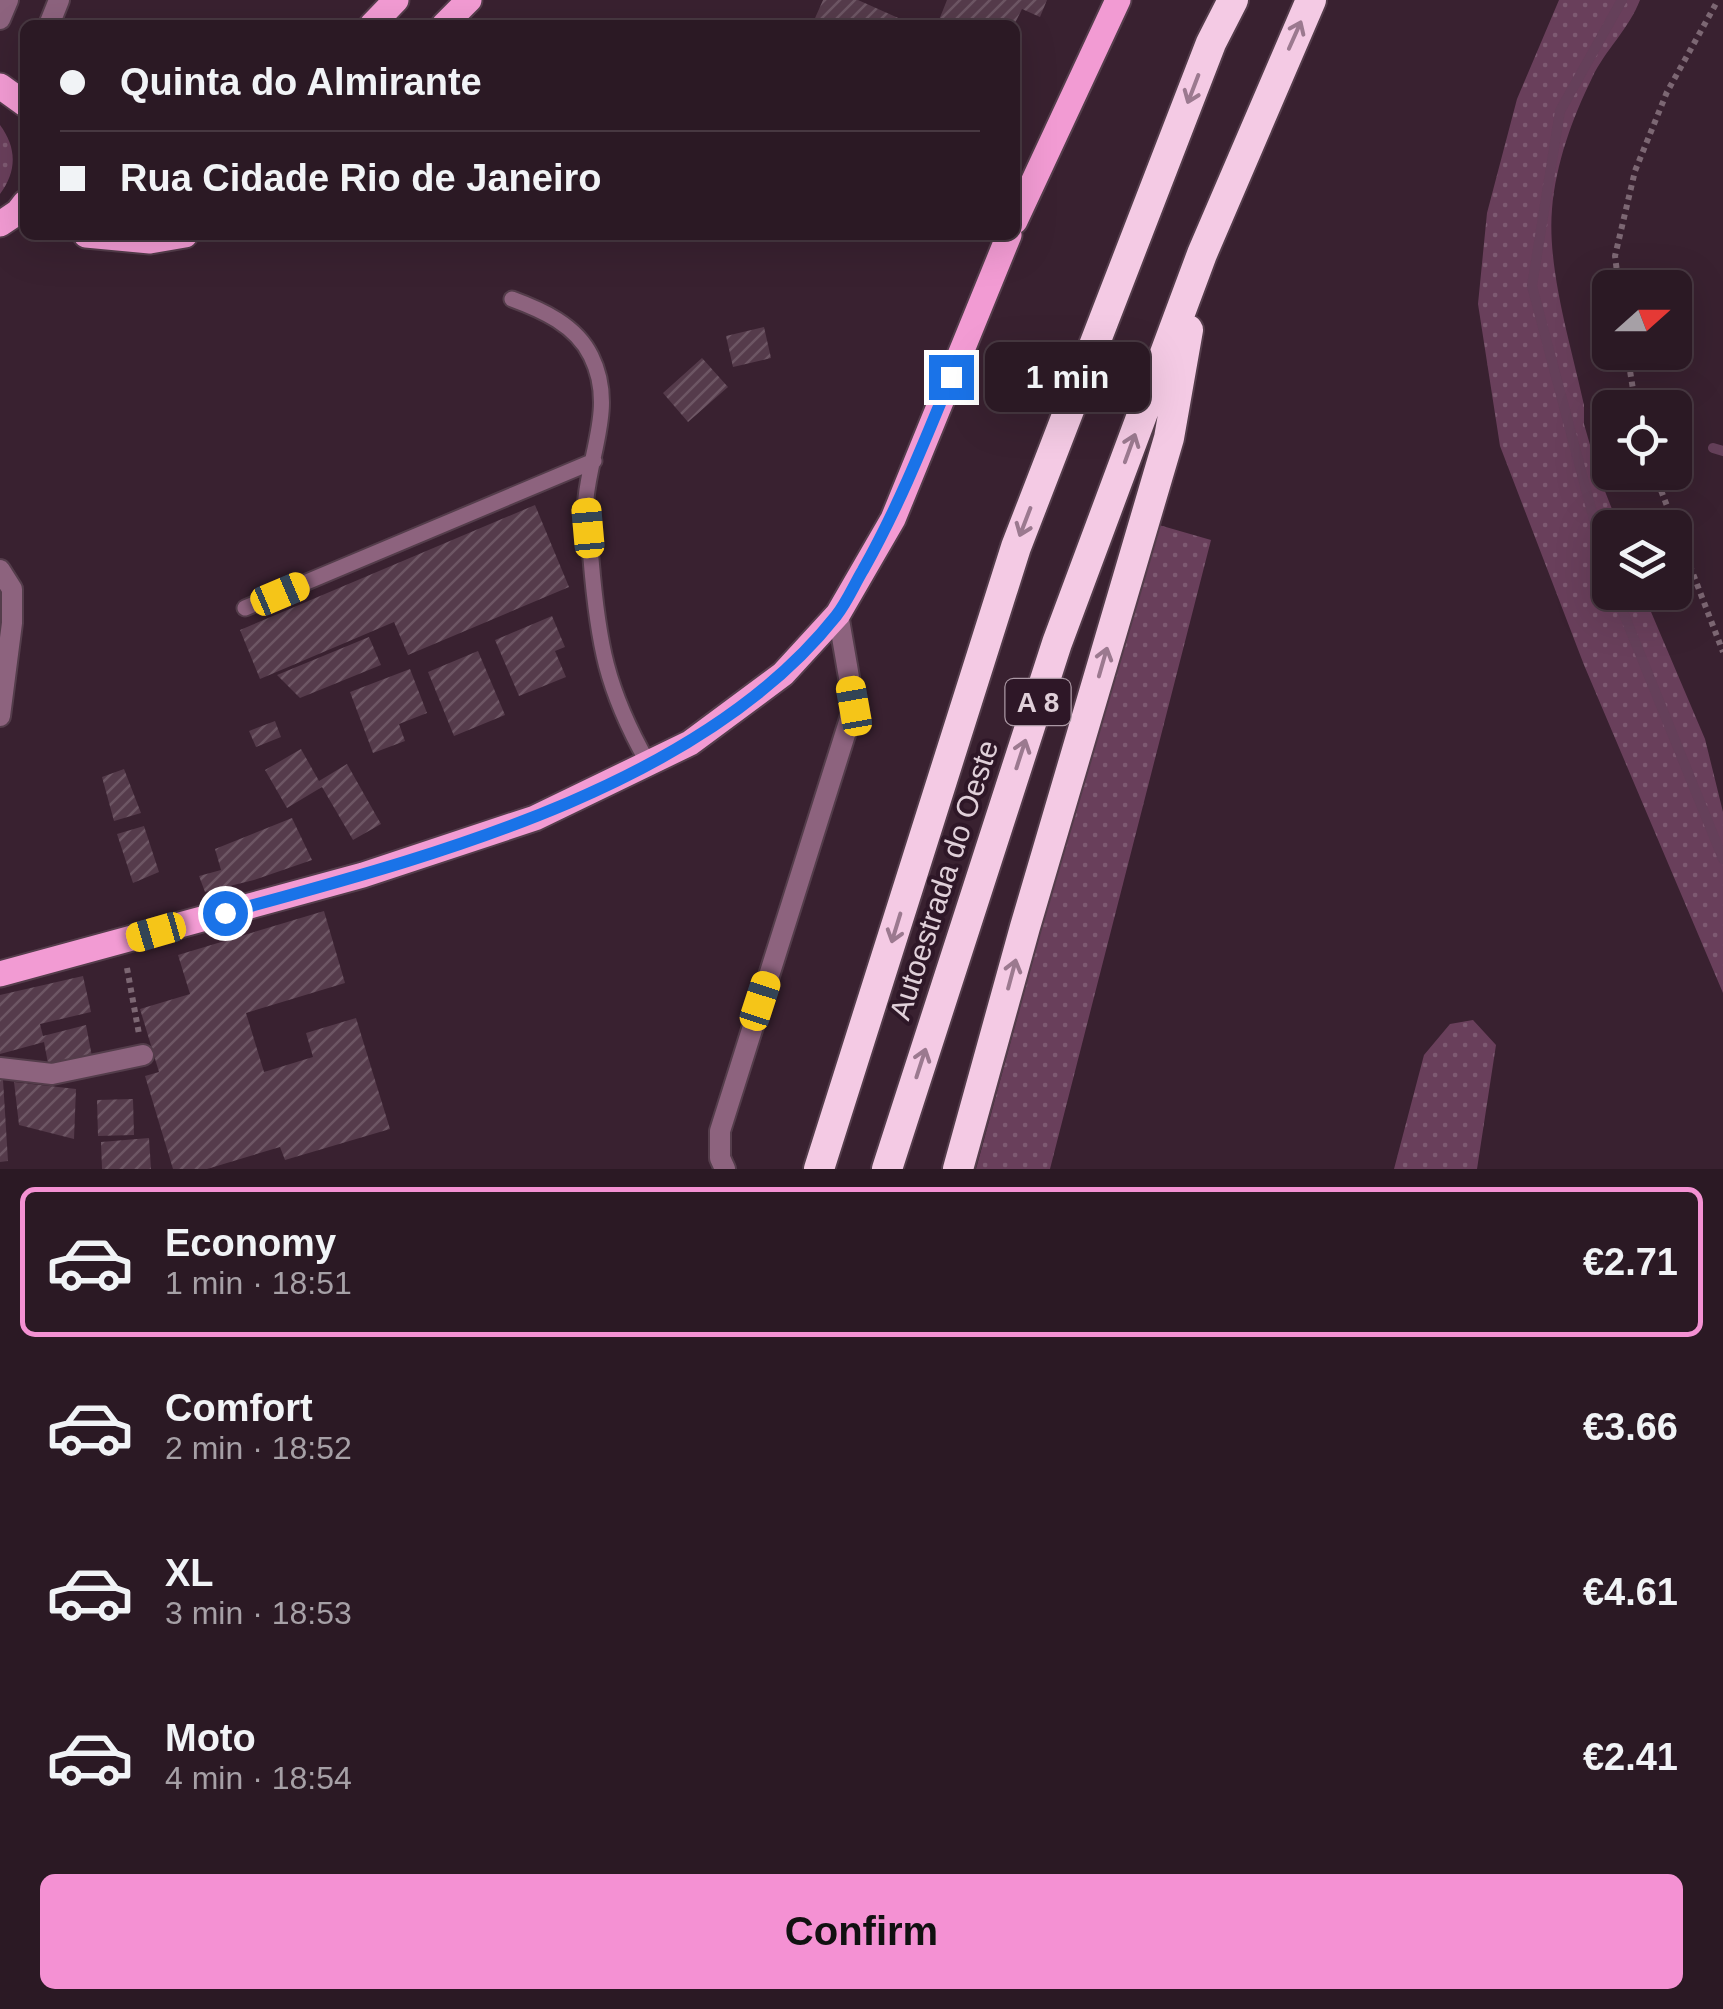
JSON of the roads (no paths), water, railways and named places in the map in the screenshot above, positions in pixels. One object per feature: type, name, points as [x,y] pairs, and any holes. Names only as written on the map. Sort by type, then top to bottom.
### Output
[{"type":"highway","name":"Autoestrada do Oeste","points":[[824,1154],[1016,547],[1211,43],[1233,0]]},
{"type":"highway","name":"Autoestrada do Oeste","points":[[889,1162],[1057,643],[1202,254],[1311,0]]},
{"type":"highway","points":[[958,1169],[1169,438],[1202,254]]},
{"type":"main road","points":[[377,20],[396,0]]},
{"type":"main road","points":[[449,20],[469,0]]},
{"type":"main road","points":[[1020,206],[1118,0]]},
{"type":"main road","points":[[0,225],[20,209]]},
{"type":"main road","points":[[0,974],[363,875],[536,818],[690,744],[782,674],[838,614],[892,518],[1007,240]]},
{"type":"street","points":[[0,19],[8,0]]},
{"type":"street","points":[[0,570],[12,590],[12,623],[0,716]]},
{"type":"street","points":[[725,1169],[720,1158],[720,1131],[854,706],[838,614]]},
{"type":"street","points":[[0,1068],[52,1074],[143,1055]]},
{"type":"lane","points":[[512,298],[543,310],[572,331],[591,355],[602,396],[586,500],[601,652],[622,717],[648,763]]},
{"type":"lane","points":[[245,608],[594,461]]},
{"type":"waterway","points":[[1592,512],[1532,286],[1560,111],[1622,0]]},
{"type":"waterway","points":[[1713,448],[1723,451]]},
{"type":"waterway","points":[[1622,610],[1723,859]]}]
